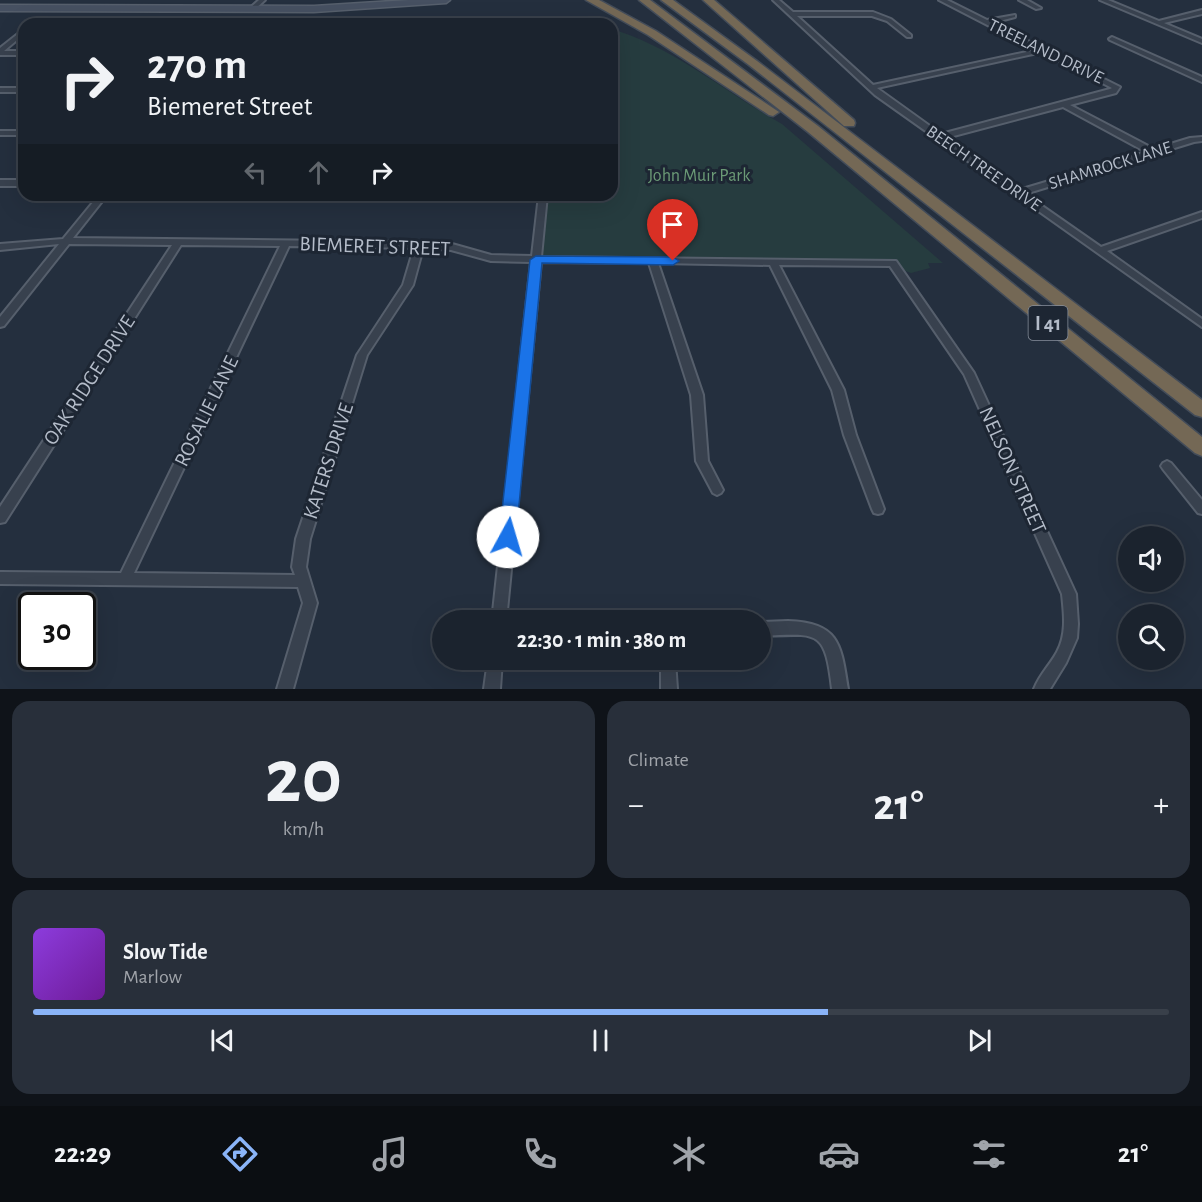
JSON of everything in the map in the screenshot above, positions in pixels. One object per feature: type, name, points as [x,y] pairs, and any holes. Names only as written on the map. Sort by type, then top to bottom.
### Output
[{"type":"highway","points":[[592,0],[652,33],[723,79],[804,133],[868,183],[894,198]]},
{"type":"highway","name":"I 41","points":[[644,0],[797,116],[894,198],[1202,448]]},
{"type":"highway","name":"I 41","points":[[666,0],[753,63],[1202,410]]},
{"type":"highway","points":[[708,0],[906,173],[929,198]]},
{"type":"main road","points":[[0,8],[378,0]]},
{"type":"main road","points":[[0,1],[257,3],[350,8],[446,0]]},
{"type":"street","name":"BEECH TREE DRIVE","points":[[776,0],[871,87],[1201,322]]},
{"type":"street","name":"TREELAND DRIVE","points":[[942,0],[1116,87],[1113,91],[1063,104]]},
{"type":"street","points":[[1022,0],[1038,8]]},
{"type":"street","points":[[1103,0],[1202,41]]},
{"type":"street","points":[[1158,23],[1202,12]]},
{"type":"street","points":[[791,14],[873,14],[889,20],[909,36]]},
{"type":"street","points":[[987,22],[1013,16]]},
{"type":"street","points":[[0,52],[18,37]]},
{"type":"street","points":[[1112,39],[1202,80]]},
{"type":"street","points":[[871,87],[1044,50]]},
{"type":"street","points":[[0,52],[18,53]]},
{"type":"street","points":[[0,90],[18,90]]},
{"type":"street","points":[[939,137],[1063,104],[1153,152]]},
{"type":"street","points":[[0,133],[18,133]]},
{"type":"street","name":"SHAMROCK LANE","points":[[1018,193],[1202,139]]},
{"type":"street","points":[[0,183],[18,183]]},
{"type":"street","points":[[0,324],[98,201]]},
{"type":"street","points":[[500,610],[542,201]]},
{"type":"street","points":[[1100,251],[1202,215]]},
{"type":"street","name":"BIEMERET STREET","points":[[0,247],[67,241],[419,245],[452,247],[491,258],[536,260],[893,263]]},
{"type":"street","name":"OAK RIDGE DRIVE","points":[[0,518],[178,242]]},
{"type":"street","name":"ROSALIE LANE","points":[[125,579],[286,244]]},
{"type":"street","name":"KATERS DRIVE","points":[[285,689],[310,603],[299,567],[303,539],[362,355],[408,285],[419,245]]},
{"type":"street","points":[[653,261],[697,395],[702,461],[717,490]]},
{"type":"street","points":[[773,262],[838,390],[850,435],[878,509]]},
{"type":"street","name":"NELSON STREET","points":[[893,263],[969,373],[1069,594],[1072,629],[1063,655],[1046,675],[1042,689]]},
{"type":"street","points":[[1167,466],[1202,509]]},
{"type":"street","points":[[0,578],[302,581]]},
{"type":"street","points":[[771,629],[812,630],[825,635],[832,645],[840,689]]},
{"type":"street","points":[[492,689],[494,670]]},
{"type":"street","points":[[668,670],[669,689]]},
{"type":"green space","name":"John Muir Park","points":[[618,31],[679,59],[782,124],[943,263],[928,263],[930,268],[911,273],[888,265],[868,263],[861,267],[826,264],[536,260],[542,201],[618,201]]},
{"type":"route","points":[[508,537],[536,260],[673,261]]}]
